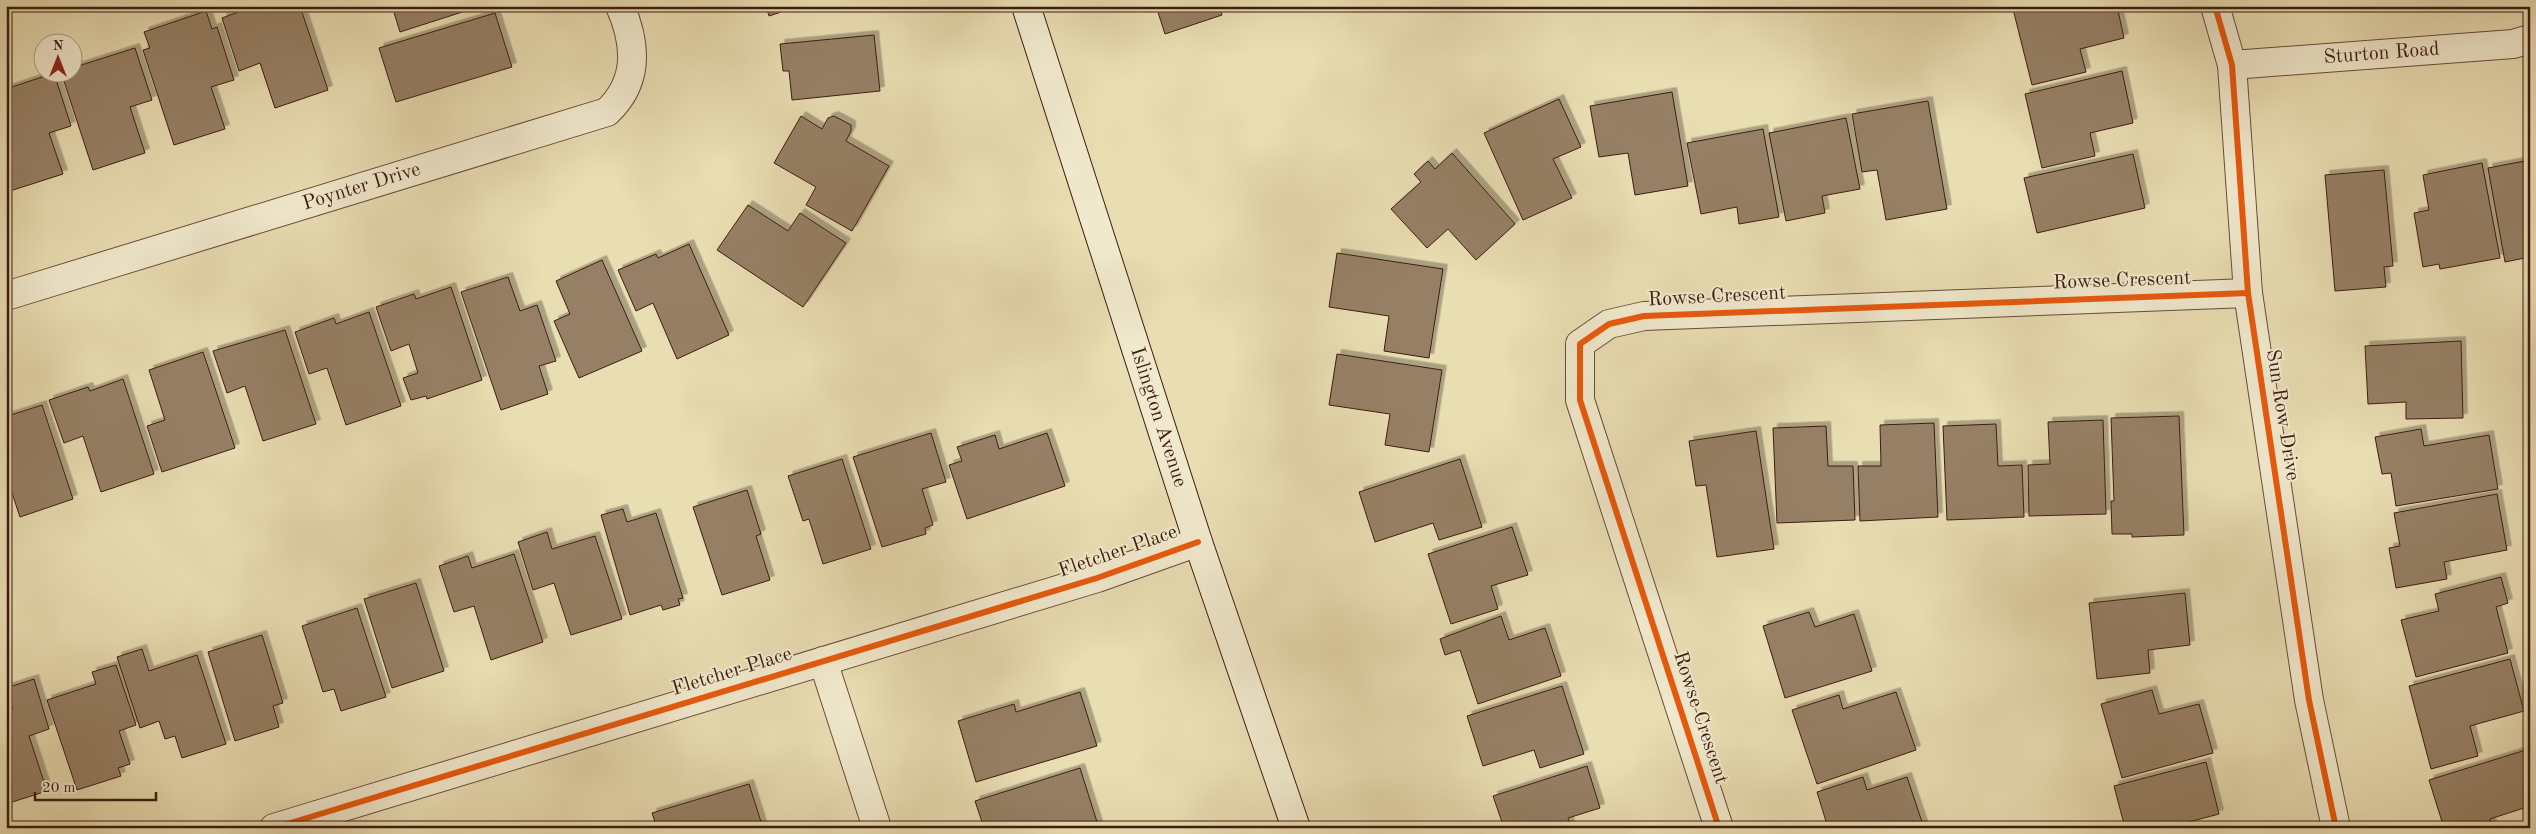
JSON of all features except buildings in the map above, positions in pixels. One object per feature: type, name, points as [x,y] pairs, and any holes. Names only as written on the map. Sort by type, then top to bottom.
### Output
[{"type":"street","name":"Poynter Drive","points":[[6,296],[607,112],[622,96],[633,65],[632,41],[620,6]]},
{"type":"street","name":"Islington Avenue","points":[[1026,6],[1198,542],[1296,828]]},
{"type":"street","name":"Sun Row Drive","points":[[2215,6],[2232,65],[2248,293],[2309,700],[2336,828]]},
{"type":"street","name":"Sturton Road","points":[[2232,65],[2513,44],[2530,39]]},
{"type":"street","name":"Rowse Crescent","points":[[1719,828],[1580,400],[1580,344],[1609,324],[1644,316],[2248,293]]},
{"type":"street","name":"Fletcher Place","points":[[274,828],[1096,578],[1198,542]]},
{"type":"street","points":[[823,661],[878,828]]},
{"type":"cycle path","points":[[2215,6],[2232,65],[2248,293],[2309,700],[2336,828]]},
{"type":"cycle path","points":[[1719,828],[1580,400],[1580,344],[1609,324],[1644,316],[2248,293]]},
{"type":"cycle path","points":[[274,828],[1097,578],[1198,542]]}]
